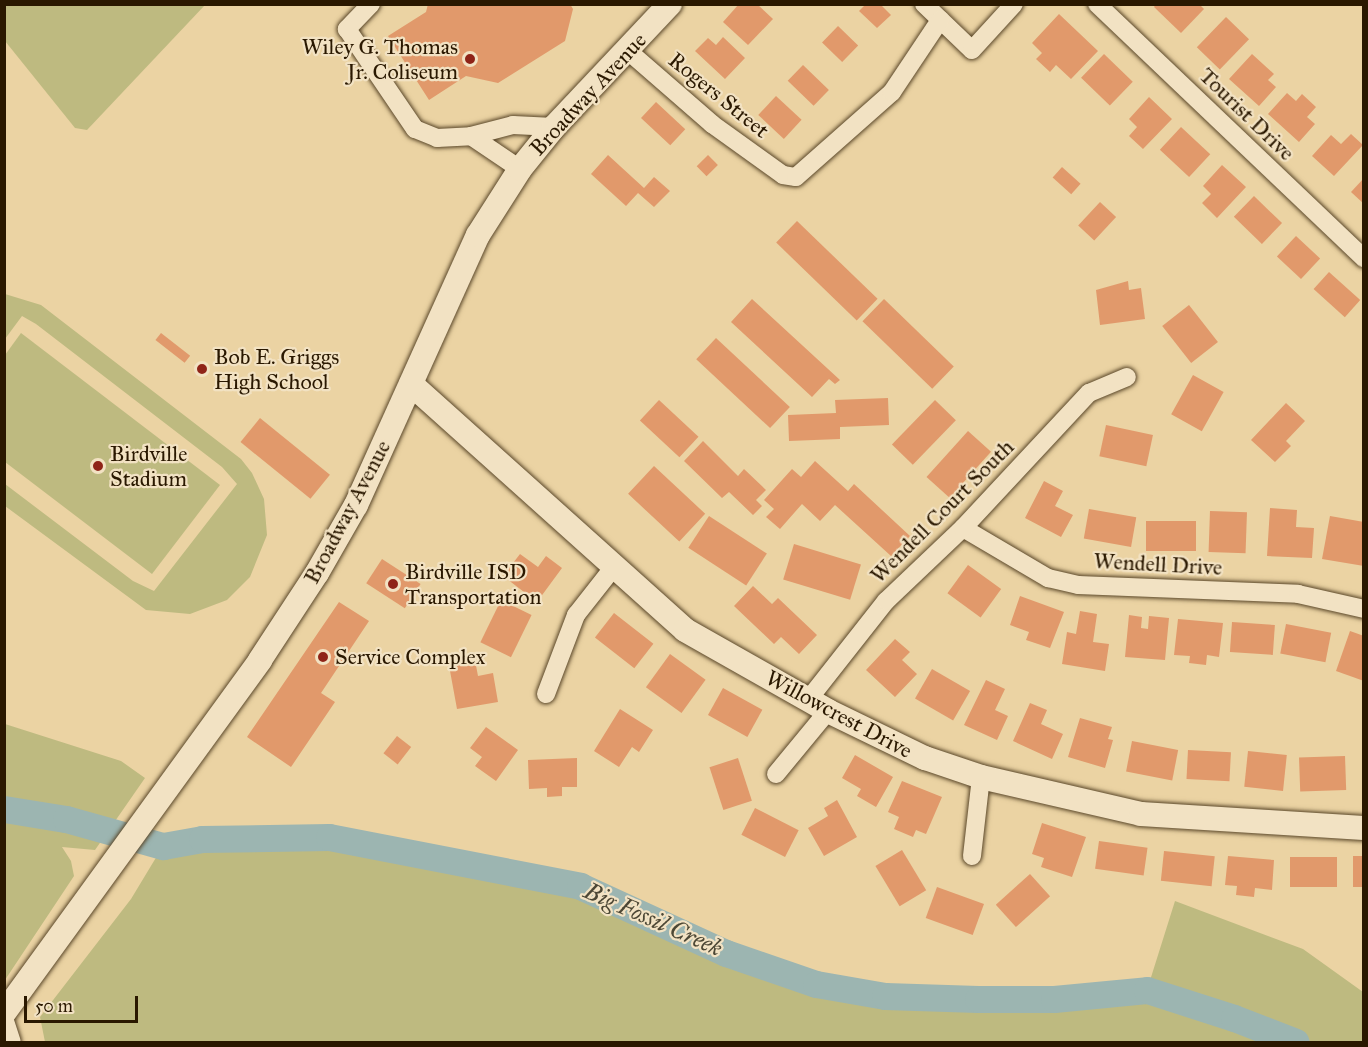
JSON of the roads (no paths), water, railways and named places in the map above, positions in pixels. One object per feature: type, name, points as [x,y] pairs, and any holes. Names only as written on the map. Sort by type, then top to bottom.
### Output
[{"type":"main road","name":"Broadway Avenue","points":[[4,1012],[260,660],[318,573],[356,505],[478,235],[520,169],[554,126],[670,4]]},
{"type":"main road","name":"Willowcrest Drive","points":[[411,384],[613,568],[685,630],[818,705],[925,758],[981,777],[1141,814],[1364,828]]},
{"type":"street","points":[[371,4],[347,29],[415,129],[437,138],[471,136],[513,125],[554,126]]},
{"type":"street","points":[[924,4],[972,50],[1014,4]]},
{"type":"street","name":"Tourist Drive","points":[[1097,4],[1364,258]]},
{"type":"street","name":"Rogers Street","points":[[627,50],[712,124],[783,175],[796,177],[805,172],[892,92],[940,20]]},
{"type":"street","points":[[471,136],[520,169]]},
{"type":"street","name":"Wendell Court South","points":[[776,774],[886,601],[963,528],[1089,393],[1127,377]]},
{"type":"street","name":"Wendell Drive","points":[[963,528],[1048,578],[1078,585],[1298,594],[1364,609]]},
{"type":"street","points":[[546,694],[576,615],[613,568]]},
{"type":"street","points":[[972,856],[981,777]]},
{"type":"street","points":[[4,1018],[12,1042]]},
{"type":"waterway","name":"Big Fossil Creek","points":[[4,809],[66,819],[163,846],[202,839],[329,837],[580,886],[726,953],[816,984],[885,996],[978,999],[1054,999],[1147,990],[1234,1018],[1296,1042]]},
{"type":"place","name":"Wiley G. Thomas Jr. Coliseum","points":[[470,59]]},
{"type":"place","name":"Bob E. Griggs High School","points":[[202,369]]},
{"type":"place","name":"Birdville Stadium","points":[[98,466]]},
{"type":"place","name":"Birdville ISD Transportation","points":[[393,584]]},
{"type":"place","name":"Service Complex","points":[[323,657]]}]
